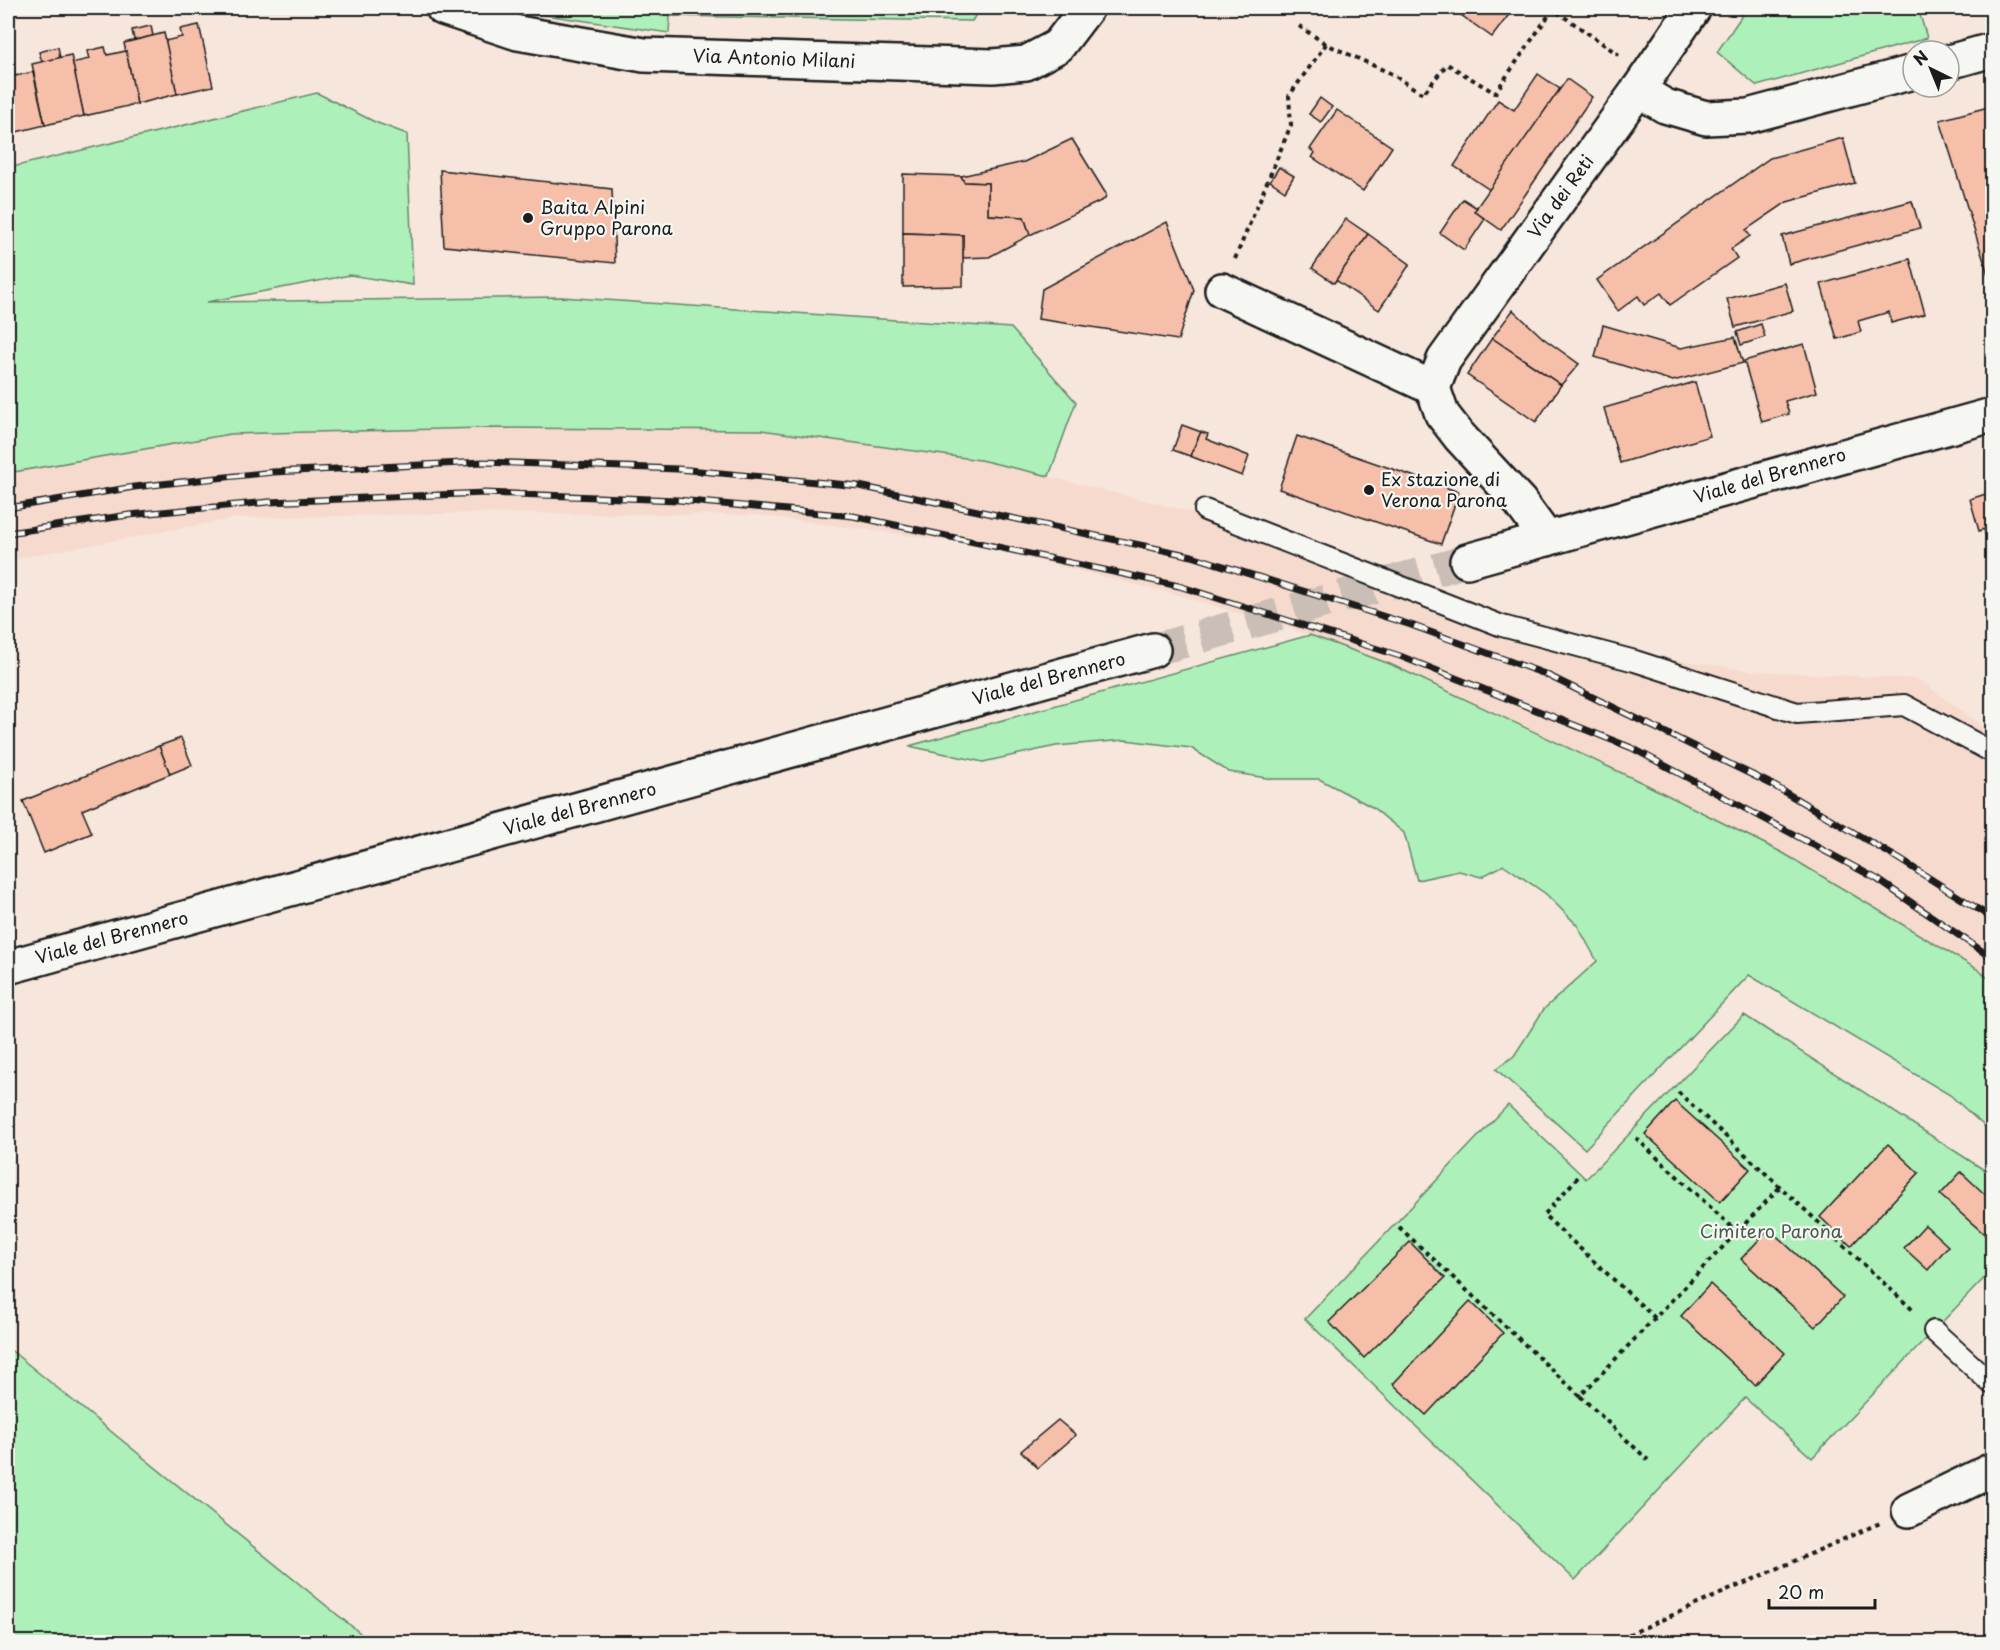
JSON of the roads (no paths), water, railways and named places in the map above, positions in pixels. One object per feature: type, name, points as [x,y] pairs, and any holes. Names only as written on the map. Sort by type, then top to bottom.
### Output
[{"type":"street","name":"Via Antonio Milani","points":[[443,8],[518,33],[644,55],[993,66],[1026,63],[1058,46],[1087,8]]},
{"type":"street","name":"Via dei Reti","points":[[1433,388],[1444,360],[1638,90],[1694,8]]},
{"type":"street","points":[[1961,59],[1992,50]]},
{"type":"street","points":[[1638,90],[1665,106],[1706,118],[1748,116],[1901,75]]},
{"type":"street","points":[[1222,290],[1433,388],[1442,414],[1459,436],[1520,502],[1547,539]]},
{"type":"street","name":"Viale del Brennero","points":[[1467,561],[1992,415]]},
{"type":"street","name":"Viale del Brennero","points":[[8,967],[1153,650]]},
{"type":"street","points":[[1909,1510],[1992,1470]]},
{"type":"lane","points":[[1205,510],[1502,626],[1635,661],[1797,713],[1904,705],[1992,752]]},
{"type":"lane","points":[[1934,1331],[1992,1384]]},
{"type":"tunnel","points":[[1153,650],[1467,561]]},
{"type":"railway","points":[[8,508],[134,487],[273,472],[484,462],[678,469],[859,486],[1192,556],[1411,625],[1545,674],[1771,784],[1899,859],[1992,918]]},
{"type":"railway","points":[[8,533],[129,515],[269,502],[485,493],[678,500],[853,516],[1179,586],[1400,656],[1632,748],[1877,879],[1992,958]]},
{"type":"place","name":"Baita Alpini Gruppo Parona","points":[[528,218]]},
{"type":"place","name":"Ex stazione di Verona Parona","points":[[1369,490]]},
{"type":"park label","name":"Cimitero Parona","points":[[1771,1232]]}]
